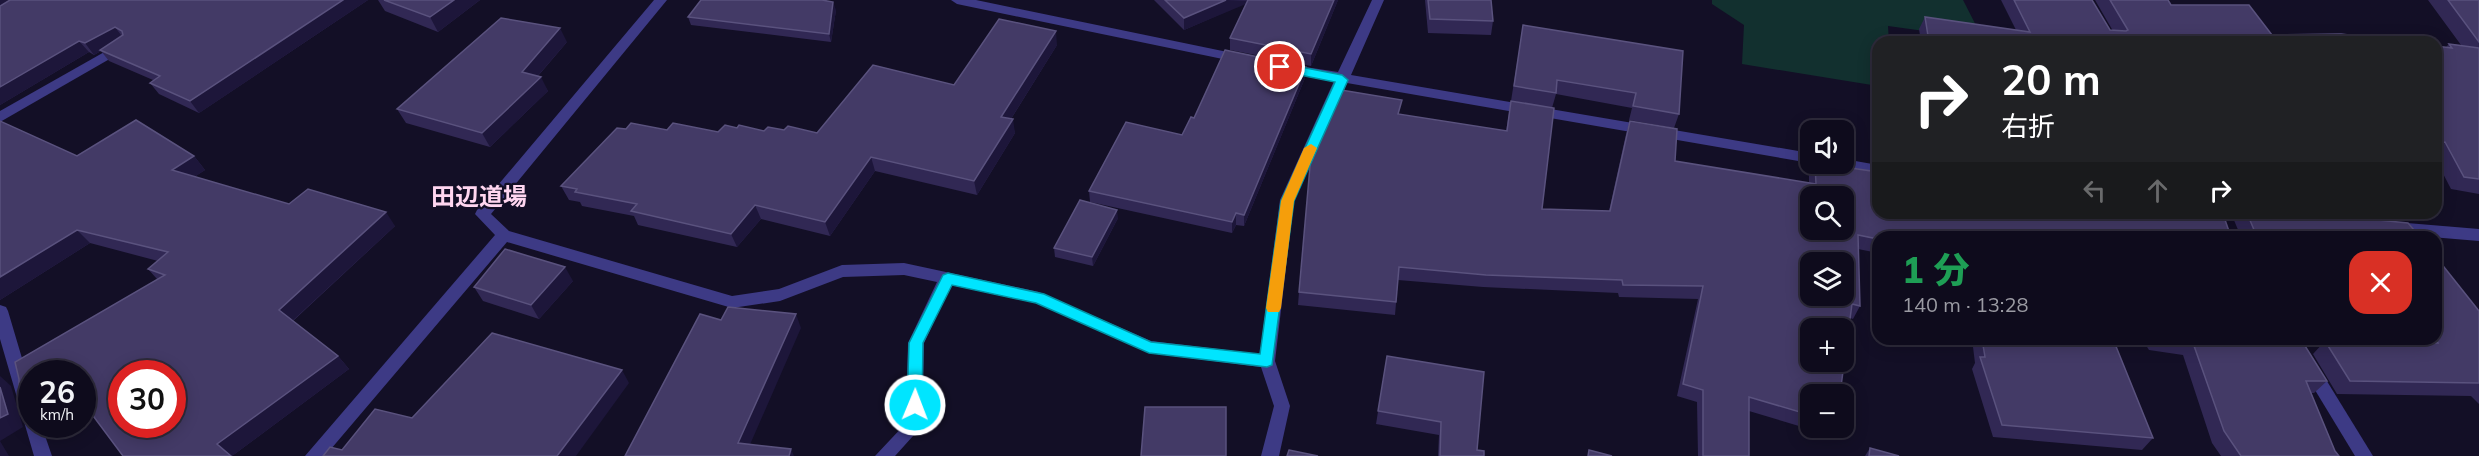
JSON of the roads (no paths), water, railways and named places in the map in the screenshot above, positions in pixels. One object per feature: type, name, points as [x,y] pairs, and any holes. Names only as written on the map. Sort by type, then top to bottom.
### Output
[{"type":"street","points":[[661,0],[482,214],[504,235],[732,302],[780,295],[842,271],[904,269],[1039,298],[1149,347],[1267,361]]},
{"type":"street","points":[[957,0],[1254,62]]},
{"type":"street","points":[[1270,456],[1282,406],[1267,361],[1287,201],[1378,0]]},
{"type":"street","points":[[0,117],[123,45]]},
{"type":"street","points":[[1276,66],[1342,80],[1800,156]]},
{"type":"street","points":[[1854,166],[1872,169]]},
{"type":"street","points":[[2384,226],[2437,231]]},
{"type":"street","points":[[2442,231],[2479,235]]},
{"type":"street","points":[[314,456],[504,235]]},
{"type":"street","points":[[884,456],[914,426],[916,343],[948,278]]},
{"type":"street","points":[[0,311],[18,375]]},
{"type":"street","points":[[2296,345],[2364,456]]},
{"type":"street","points":[[37,438],[43,456]]},
{"type":"district","name":"田辺道場","points":[[479,197]]}]
